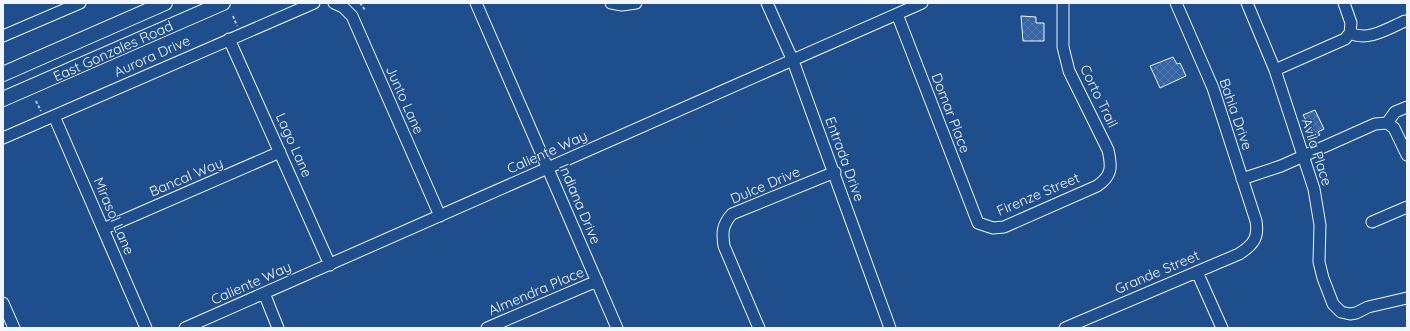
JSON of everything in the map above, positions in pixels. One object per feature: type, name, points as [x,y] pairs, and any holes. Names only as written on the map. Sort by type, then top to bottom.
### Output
[{"type":"main road","name":"East Gonzales Road","points":[[3,74],[165,3]]},
{"type":"main road","name":"East Gonzales Road","points":[[3,99],[223,3]]},
{"type":"street","points":[[3,36],[80,3]]},
{"type":"street","name":"Aurora Drive","points":[[3,138],[314,3]]},
{"type":"street","name":"Junto Lane","points":[[334,3],[343,7],[352,16],[440,216]]},
{"type":"street","name":"Indiana Drive","points":[[476,3],[618,328]]},
{"type":"street","points":[[611,3],[622,5],[636,3]]},
{"type":"street","name":"Entrada Drive","points":[[767,3],[793,61],[835,172],[890,328]]},
{"type":"street","name":"Caliente Way","points":[[184,328],[922,3]]},
{"type":"street","name":"Corto Trail","points":[[1062,3],[1063,47],[1069,71],[1108,150],[1110,161],[1108,177]]},
{"type":"street","name":"Bahia Drive","points":[[1176,3],[1213,88],[1256,221],[1256,238]]},
{"type":"street","name":"Avila Place","points":[[1247,3],[1275,70],[1314,189],[1320,225],[1319,262],[1323,278],[1334,304],[1341,312],[1356,313],[1368,307],[1407,298]]},
{"type":"street","points":[[1275,70],[1344,39],[1350,33],[1351,23],[1344,3]]},
{"type":"street","name":"Domar Place","points":[[897,14],[978,223]]},
{"type":"street","points":[[1350,33],[1355,36],[1371,36],[1405,21]]},
{"type":"street","name":"Lago Lane","points":[[229,39],[330,265]]},
{"type":"street","points":[[1387,123],[1395,112],[1407,107]]},
{"type":"street","name":"Mirasol Lane","points":[[54,116],[146,328]]},
{"type":"street","points":[[1242,179],[1303,157],[1375,124],[1387,123],[1394,128],[1407,155]]},
{"type":"street","name":"Bancal Way","points":[[103,229],[280,152]]},
{"type":"street","name":"Dulce Drive","points":[[759,328],[724,246],[722,232],[726,221],[732,214],[835,172]]},
{"type":"street","name":"Firenze Street","points":[[978,223],[993,228],[1004,227],[1097,186],[1108,177]]},
{"type":"street","points":[[1372,222],[1407,207]]},
{"type":"street","name":"Grande Street","points":[[1065,328],[1239,254],[1253,244],[1256,238]]},
{"type":"street","points":[[1197,272],[1222,328]]},
{"type":"street","name":"Almendra Place","points":[[487,328],[597,281]]},
{"type":"street","points":[[264,293],[278,328]]},
{"type":"street","points":[[3,303],[14,328]]},
{"type":"path","points":[[360,3],[364,10]]},
{"type":"building","points":[[1021,16],[1036,17],[1036,23],[1044,23],[1044,41],[1023,41]]},
{"type":"building","points":[[1173,57],[1177,64],[1180,63],[1186,76],[1160,88],[1150,66]]},
{"type":"building","points":[[1315,110],[1324,129],[1318,132],[1320,135],[1315,137],[1303,115]]}]
